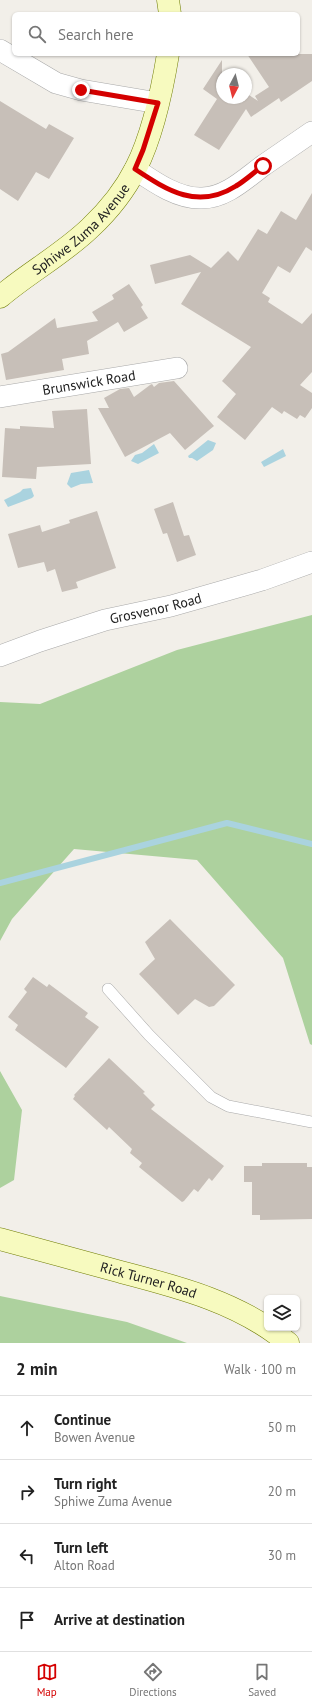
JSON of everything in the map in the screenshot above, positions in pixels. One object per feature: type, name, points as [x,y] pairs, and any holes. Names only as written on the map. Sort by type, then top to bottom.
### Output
[{"type":"street","points":[[168,0],[170,12]]},
{"type":"street","points":[[0,50],[56,82],[81,90],[158,103]]},
{"type":"street","name":"Sphiwe Zuma Avenue","points":[[3,290],[89,229],[112,203],[135,169],[143,150],[158,103],[168,56]]},
{"type":"street","points":[[135,169],[163,186],[187,196],[203,198],[217,195],[235,186],[312,132]]},
{"type":"street","name":"Brunswick Road","points":[[0,397],[177,368]]},
{"type":"street","name":"Grosvenor Road","points":[[0,656],[40,641],[105,620],[178,604],[262,580],[312,562]]},
{"type":"street","name":"Rick Turner Road","points":[[0,1239],[162,1283],[218,1302],[252,1318],[288,1343]]},
{"type":"lane","points":[[108,989],[154,1040],[212,1097],[228,1106],[312,1122]]},
{"type":"green space","points":[[312,615],[312,1045],[310,1044],[283,958],[197,860],[74,849],[12,919],[0,941],[0,702],[40,704],[177,650]]},
{"type":"green space","points":[[0,1071],[22,1110],[14,1180],[0,1188]]},
{"type":"green space","points":[[0,1296],[127,1322],[187,1343],[0,1343]]},
{"type":"water","points":[[208,440],[216,443],[213,450],[197,461],[189,458],[188,456]]},
{"type":"water","points":[[154,444],[159,453],[138,464],[131,461],[135,455],[142,453]]},
{"type":"water","points":[[283,449],[286,456],[264,467],[261,462]]},
{"type":"water","points":[[89,470],[93,483],[81,484],[71,488],[67,484],[71,473]]},
{"type":"water","points":[[31,488],[34,496],[32,498],[8,507],[4,500],[23,489]]},
{"type":"building","points":[[300,54],[312,54],[312,81],[281,102],[279,98],[251,117],[246,109],[219,150],[194,135],[216,101],[216,104],[252,104],[252,97],[258,101],[255,96],[269,87],[248,56],[300,56]]},
{"type":"building","points":[[222,60],[222,68],[217,68]]},
{"type":"building","points":[[216,69],[216,98],[203,89]]},
{"type":"building","points":[[0,101],[46,129],[49,124],[74,138],[49,179],[36,172],[18,201],[0,189]]},
{"type":"building","points":[[312,193],[312,251],[306,247],[290,273],[278,266],[262,293],[270,298],[268,302],[302,324],[312,313],[312,372],[300,385],[312,393],[312,408],[305,418],[300,415],[297,419],[284,411],[282,414],[272,407],[245,440],[217,417],[236,394],[222,381],[251,347],[181,304],[201,272],[155,284],[150,265],[190,255],[211,268],[228,251],[238,261],[258,229],[267,234],[281,211],[296,220]]},
{"type":"building","points":[[129,284],[143,305],[141,307],[148,318],[124,332],[118,322],[87,341],[89,354],[62,359],[64,370],[6,380],[1,354],[8,352],[55,318],[57,328],[98,321],[92,312],[114,299],[112,295]]},
{"type":"building","points":[[174,381],[214,426],[185,450],[170,433],[125,457],[98,408],[109,408],[104,398],[120,389],[129,388],[134,397],[152,384],[154,387],[159,383]]},
{"type":"building","points":[[87,409],[91,464],[37,467],[36,479],[2,477],[5,428],[20,429],[20,426],[54,428],[52,411]]},
{"type":"building","points":[[173,502],[184,536],[189,535],[196,555],[177,562],[167,533],[163,534],[154,509]]},
{"type":"building","points":[[97,511],[116,568],[76,582],[78,588],[62,592],[55,569],[47,572],[44,562],[18,568],[8,534],[40,525],[42,532],[70,523],[69,520]]},
{"type":"building","points":[[170,919],[235,985],[214,1006],[209,1007],[195,999],[178,1015],[139,974],[155,959],[145,942]]},
{"type":"building","points":[[33,977],[47,987],[49,984],[88,1013],[85,1017],[99,1027],[66,1068],[15,1030],[18,1025],[8,1017],[27,992],[24,989]]},
{"type":"building","points":[[109,1058],[145,1092],[143,1093],[155,1105],[151,1109],[224,1166],[212,1181],[209,1178],[198,1192],[194,1189],[184,1201],[182,1202],[139,1167],[142,1163],[130,1153],[132,1149],[109,1127],[107,1130],[73,1099],[75,1096],[74,1095]]},
{"type":"building","points":[[262,1163],[307,1163],[307,1167],[312,1167],[312,1219],[260,1220],[260,1215],[252,1215],[252,1182],[244,1182],[244,1166],[262,1166]]},
{"type":"waterway","points":[[0,883],[227,823],[312,844]]},
{"type":"route","points":[[81,90],[158,103],[143,150],[135,169],[156,183],[187,196],[203,198],[217,195],[235,186],[263,166]]}]
